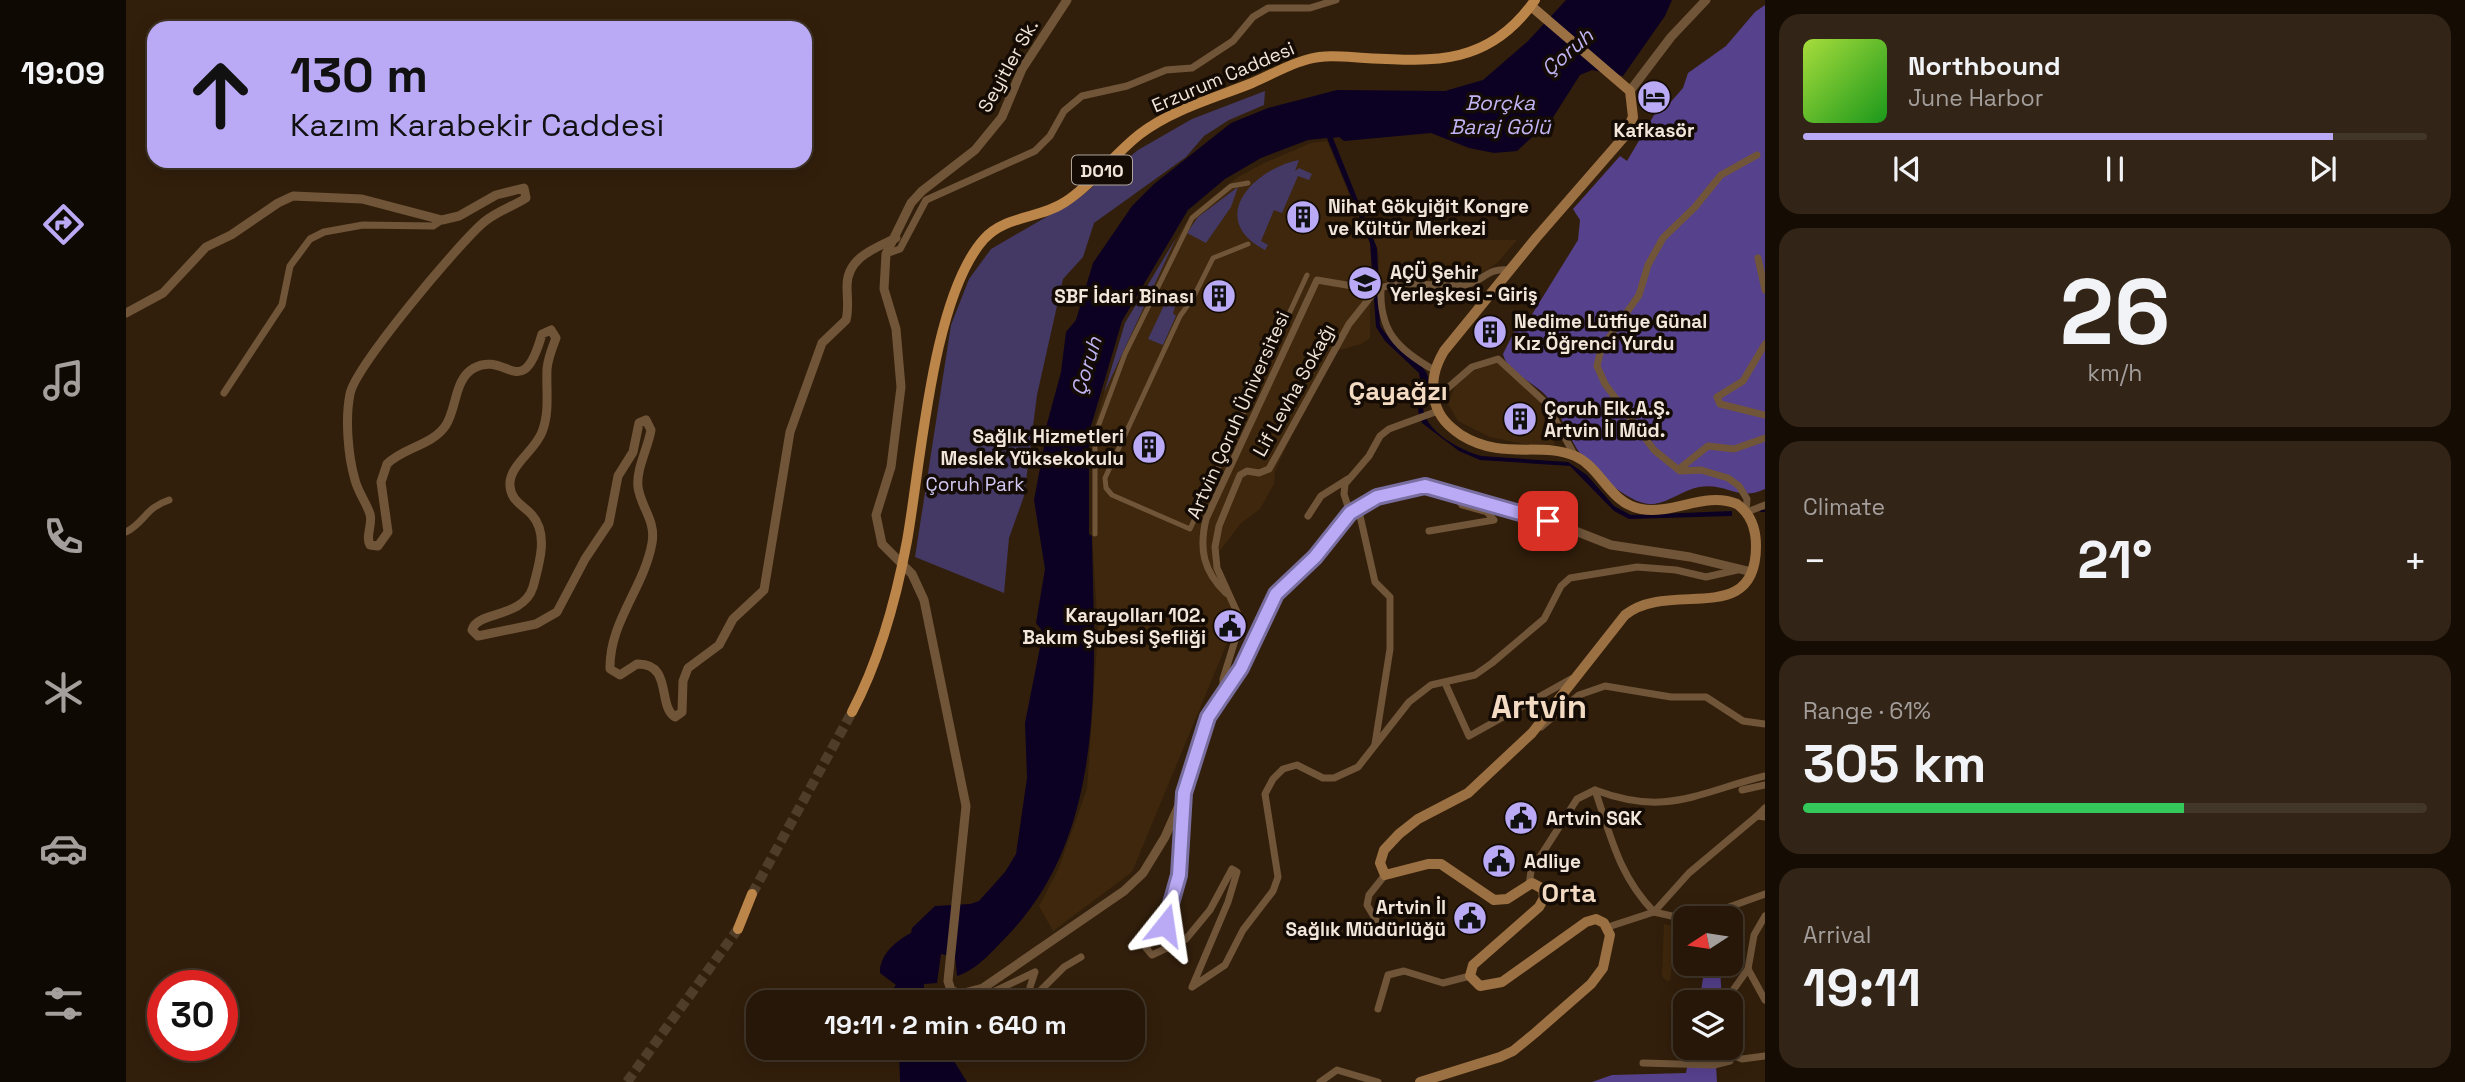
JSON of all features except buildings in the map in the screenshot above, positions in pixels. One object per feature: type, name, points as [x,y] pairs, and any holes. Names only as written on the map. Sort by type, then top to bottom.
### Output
[{"type":"main road","points":[[1420,1082],[1500,1057],[1526,1041],[1584,990],[1603,968],[1609,944],[1608,927],[1596,919],[1581,924],[1496,985],[1480,986],[1470,976],[1473,965],[1542,902],[1544,889],[1536,883],[1507,898],[1494,900],[1447,868],[1434,863],[1385,875],[1381,869],[1380,858],[1390,842],[1418,819],[1468,793],[1532,733],[1619,620],[1630,610],[1668,599],[1731,595],[1743,588],[1756,538],[1746,512],[1737,504],[1718,500],[1655,509],[1634,507],[1615,496],[1587,465],[1575,456],[1488,447],[1454,431],[1438,411],[1434,370],[1450,343],[1623,138],[1633,117],[1630,91],[1548,20],[1533,3]]},
{"type":"main road","name":"Erzurum Caddesi","points":[[902,564],[921,442],[949,312],[970,259],[989,234],[1007,223],[1067,201],[1139,135],[1181,111],[1311,58],[1416,61],[1460,57],[1497,39],[1533,3]]},
{"type":"main road","name":"D010","points":[[852,712],[874,665],[902,564]]},
{"type":"main road","points":[[738,929],[752,894]]},
{"type":"street","name":"Seyitler Sk.","points":[[886,254],[917,197],[975,150],[1002,117],[1022,69],[1067,0]]},
{"type":"street","points":[[1336,0],[1316,7],[1268,8],[1253,17],[1233,41],[1192,68],[1166,70],[1127,86],[1082,96],[1068,106],[1050,136],[1035,151],[926,200],[900,249],[886,254],[884,289],[896,329],[901,387],[891,467],[876,515],[882,544],[917,580],[925,600],[962,780],[966,818],[948,981],[951,990],[960,994],[983,988],[1136,881],[1161,844],[1184,793],[1208,717],[1241,668],[1276,594],[1315,557],[1354,510],[1377,497],[1419,486],[1536,516],[1611,545],[1747,570]]},
{"type":"street","points":[[1630,91],[1666,43],[1705,0]]},
{"type":"street","points":[[1757,155],[1721,175],[1695,207],[1665,234],[1648,265],[1639,295],[1599,355],[1597,366],[1605,384],[1648,444],[1677,470],[1707,471],[1734,482],[1747,499],[1746,512],[1765,505]]},
{"type":"street","points":[[1095,534],[1095,435],[1125,354],[1192,218],[1231,186],[1248,183]]},
{"type":"street","points":[[224,393],[282,305],[290,266],[310,239],[353,226],[433,226],[504,192],[522,187],[527,192],[524,200],[503,208],[485,221],[437,272],[352,388],[351,459],[358,490],[370,519],[368,542],[378,546],[388,532],[381,482],[387,464],[441,431],[450,417],[462,379],[472,369],[485,364],[514,372],[526,368],[535,359],[543,332],[551,330],[556,338],[548,364],[547,407],[543,430],[533,448],[514,470],[510,482],[514,499],[535,519],[541,536],[533,589],[518,608],[478,621],[472,630],[478,636],[528,626],[544,621],[557,612],[584,559],[606,530],[618,476],[633,452],[639,423],[646,420],[652,430],[639,472],[638,487],[651,517],[653,540],[636,594],[617,625],[610,669],[620,675],[637,664],[651,666],[660,678],[669,711],[675,717],[682,712],[683,681],[688,668],[719,645],[733,619],[764,590],[785,449],[822,343],[846,320],[848,273],[854,262],[872,249],[896,238]]},
{"type":"street","points":[[126,313],[163,293],[206,247],[231,235],[293,196],[362,199],[442,220]]},
{"type":"street","points":[[1248,244],[1213,257],[1193,298],[1178,320],[1105,478],[1106,488],[1112,495],[1191,529],[1307,275]]},
{"type":"street","points":[[1758,258],[1765,290]]},
{"type":"street","points":[[1434,370],[1407,351],[1386,329],[1380,311],[1378,288],[1465,285],[1492,269],[1510,270]]},
{"type":"street","name":"Artvin Çoruh Üniversitesi","points":[[1232,598],[1213,578],[1204,561],[1206,519],[1317,280],[1378,288]]},
{"type":"street","name":"Lif Levha Sokağı","points":[[1223,692],[1223,679],[1241,628],[1240,615],[1217,568],[1215,540],[1239,478],[1247,471],[1259,473],[1269,468],[1349,324],[1378,288]]},
{"type":"street","points":[[1765,344],[1743,381],[1717,397],[1720,404],[1765,415]]},
{"type":"street","points":[[1435,399],[1472,367],[1498,359],[1546,403],[1575,456]]},
{"type":"street","points":[[1308,516],[1321,496],[1348,479],[1369,456],[1384,432],[1438,411]]},
{"type":"street","points":[[1677,470],[1690,463],[1708,446],[1734,449],[1765,438]]},
{"type":"street","points":[[1348,479],[1345,494],[1354,510],[1375,582],[1390,597],[1390,649],[1375,748]]},
{"type":"street","points":[[1429,531],[1494,520],[1487,512],[1462,505],[1456,494]]},
{"type":"street","points":[[126,531],[134,527],[152,506],[169,500]]},
{"type":"street","points":[[1184,793],[1179,875],[1165,925],[1146,948],[1152,955],[1186,939],[1210,911],[1232,869],[1237,872],[1228,902],[1192,987],[1225,965],[1243,930],[1273,891],[1278,877],[1269,838],[1265,794],[1273,779],[1283,769],[1297,765],[1322,778],[1334,778],[1357,768],[1409,702],[1431,685],[1475,675],[1492,663],[1544,619],[1561,586],[1570,578],[1637,567],[1706,578],[1747,570]]},
{"type":"street","points":[[1445,683],[1469,736],[1578,675]]},
{"type":"street","points":[[1532,733],[1579,695],[1597,687],[1671,697],[1706,697],[1743,721],[1765,724]]},
{"type":"street","points":[[1529,885],[1531,870],[1577,799],[1595,790],[1623,801],[1651,805],[1681,802],[1765,776]]},
{"type":"street","points":[[1742,790],[1765,785]]},
{"type":"street","points":[[1595,790],[1623,872],[1654,912],[1673,916]]},
{"type":"street","points":[[1608,927],[1654,912],[1689,873],[1761,816],[1765,808]]},
{"type":"street","points":[[1376,920],[1367,905],[1370,895],[1385,875]]},
{"type":"street","points":[[1732,906],[1765,894]]},
{"type":"street","points":[[1733,990],[1748,969],[1754,935],[1765,916]]},
{"type":"street","points":[[1042,990],[1064,967],[1081,957]]},
{"type":"street","points":[[1748,969],[1765,1000]]},
{"type":"street","points":[[1378,1009],[1388,975],[1404,971],[1443,983],[1470,976]]},
{"type":"street","points":[[997,990],[1035,972],[1032,990]]},
{"type":"street","points":[[1743,1059],[1765,1056]]},
{"type":"street","points":[[1643,1063],[1714,1065],[1728,1060]]},
{"type":"street","points":[[1320,1082],[1337,1070],[1378,1082]]},
{"type":"shaded area","points":[[1765,5],[1765,489],[1740,493],[1717,487],[1699,487],[1660,503],[1644,503],[1611,485],[1591,466],[1577,449],[1548,398],[1510,367],[1503,354],[1518,324],[1531,316],[1578,240],[1580,220],[1573,209],[1620,156],[1627,161],[1657,110],[1662,112],[1683,88],[1688,73],[1726,46],[1755,12]]},
{"type":"shaded area","points":[[1327,141],[1370,243],[1375,283],[1370,308],[1370,338],[1361,344],[1336,351],[1286,447],[1275,471],[1274,484],[1260,509],[1241,523],[1212,561],[1237,619],[1132,872],[1053,931],[1039,906],[1058,870],[1087,789],[1098,631],[1092,536],[1092,434],[1125,323],[1191,214],[1238,177],[1264,163],[1311,143]]},
{"type":"shaded area","points":[[1370,227],[1435,232],[1435,235],[1481,240],[1517,240],[1497,263],[1468,283],[1379,282],[1379,256]]},
{"type":"shaded area","points":[[1501,363],[1538,398],[1555,445],[1523,444],[1490,437],[1458,421],[1448,404],[1455,386],[1473,371]]},
{"type":"shaded area","points":[[1664,924],[1673,926],[1673,959],[1670,980],[1667,981],[1662,976]]},
{"type":"shaded area","points":[[1703,976],[1720,976],[1721,990],[1701,990]]},
{"type":"shaded area","points":[[1689,1060],[1716,1060],[1717,1082],[1592,1082],[1612,1075],[1686,1073]]},
{"type":"green space","name":"Çoruh Park","points":[[1265,91],[1264,105],[1229,120],[1204,136],[1186,157],[1094,223],[1083,257],[1063,279],[1037,395],[1024,496],[1009,538],[1004,593],[915,557],[951,325],[969,279],[991,249],[1079,198],[1138,150],[1192,119]]},
{"type":"green space","points":[[1299,160],[1295,171],[1299,168],[1312,174],[1309,180],[1298,176],[1282,213],[1274,210],[1261,241],[1268,245],[1265,250],[1248,238],[1239,224],[1238,210],[1252,184],[1282,165]]},
{"type":"green space","points":[[1238,187],[1231,207],[1206,243],[1187,233],[1198,217]]},
{"type":"green space","points":[[1176,238],[1104,393],[1125,323]]},
{"type":"green space","points":[[1166,301],[1175,307],[1173,313],[1176,316],[1163,345],[1148,339]]},
{"type":"water","name":"Borçka Baraj Gölü","points":[[1566,0],[1672,0],[1665,16],[1623,76],[1592,70],[1580,75],[1552,119],[1517,151],[1494,153],[1469,148],[1431,133],[1344,141],[1339,137],[1333,138],[1377,248],[1380,325],[1426,372],[1428,380],[1423,401],[1424,414],[1436,431],[1454,444],[1482,456],[1568,462],[1587,475],[1614,506],[1631,515],[1732,511],[1732,516],[1629,519],[1614,511],[1570,466],[1480,460],[1459,451],[1422,423],[1418,411],[1421,384],[1419,373],[1385,341],[1376,327],[1370,243],[1327,138],[1308,140],[1261,158],[1225,179],[1188,210],[1122,321],[1089,433],[1093,692],[1089,745],[1080,796],[1065,845],[1042,891],[1010,933],[979,964],[957,976],[955,957],[941,954],[937,983],[924,984],[924,990],[892,990],[896,985],[880,973],[882,960],[890,949],[911,933],[912,928],[935,906],[979,901],[1005,872],[1016,854],[1027,778],[1025,723],[1043,632],[1036,623],[1045,569],[1034,500],[1046,436],[1044,435],[1061,372],[1066,332],[1076,320],[1093,263],[1132,206],[1154,184],[1231,123],[1268,108],[1337,90],[1445,91],[1483,80],[1528,41]]},
{"type":"water","points":[[899,1060],[953,1060],[967,1082],[900,1082]]},
{"type":"tunnel","points":[[752,894],[852,712]]},
{"type":"tunnel","points":[[627,1082],[738,929]]},
{"type":"place","name":"Kafkasör","points":[[1654,97]]},
{"type":"place","name":"Nihat Gökyiğit Kongre ve Kültür Merkezi","points":[[1303,217]]},
{"type":"place","name":"AÇÜ Şehir Yerleşkesi - Giriş","points":[[1365,283]]},
{"type":"place","name":"SBF İdari Binası","points":[[1219,296]]},
{"type":"place","name":"Nedime Lütfiye Günal Kız Öğrenci Yurdu","points":[[1490,332]]},
{"type":"place","name":"Çoruh Elk.A.Ş. Artvin İl Müd.","points":[[1520,419]]},
{"type":"place","name":"Sağlık Hizmetleri Meslek Yüksekokulu","points":[[1149,447]]},
{"type":"place","name":"Karayolları 102. Bakım Şubesi Şefliği","points":[[1230,626]]},
{"type":"place","name":"Artvin SGK","points":[[1521,818]]},
{"type":"place","name":"Adliye","points":[[1499,861]]},
{"type":"place","name":"Artvin İl Sağlık Müdürlüğü","points":[[1470,918]]},
{"type":"district","name":"Çayağzı","points":[[1398,391]]},
{"type":"district","name":"Artvin","points":[[1539,707]]},
{"type":"district","name":"Orta","points":[[1569,893]]},
{"type":"route","points":[[1165,925],[1179,875],[1184,793],[1208,717],[1241,668],[1276,594],[1315,557],[1350,513],[1377,497],[1425,486],[1548,521]]},
{"type":"water label","name":"Çoruh","points":[[1567,52]]},
{"type":"water label","name":"Çoruh","points":[[1086,366]]}]
